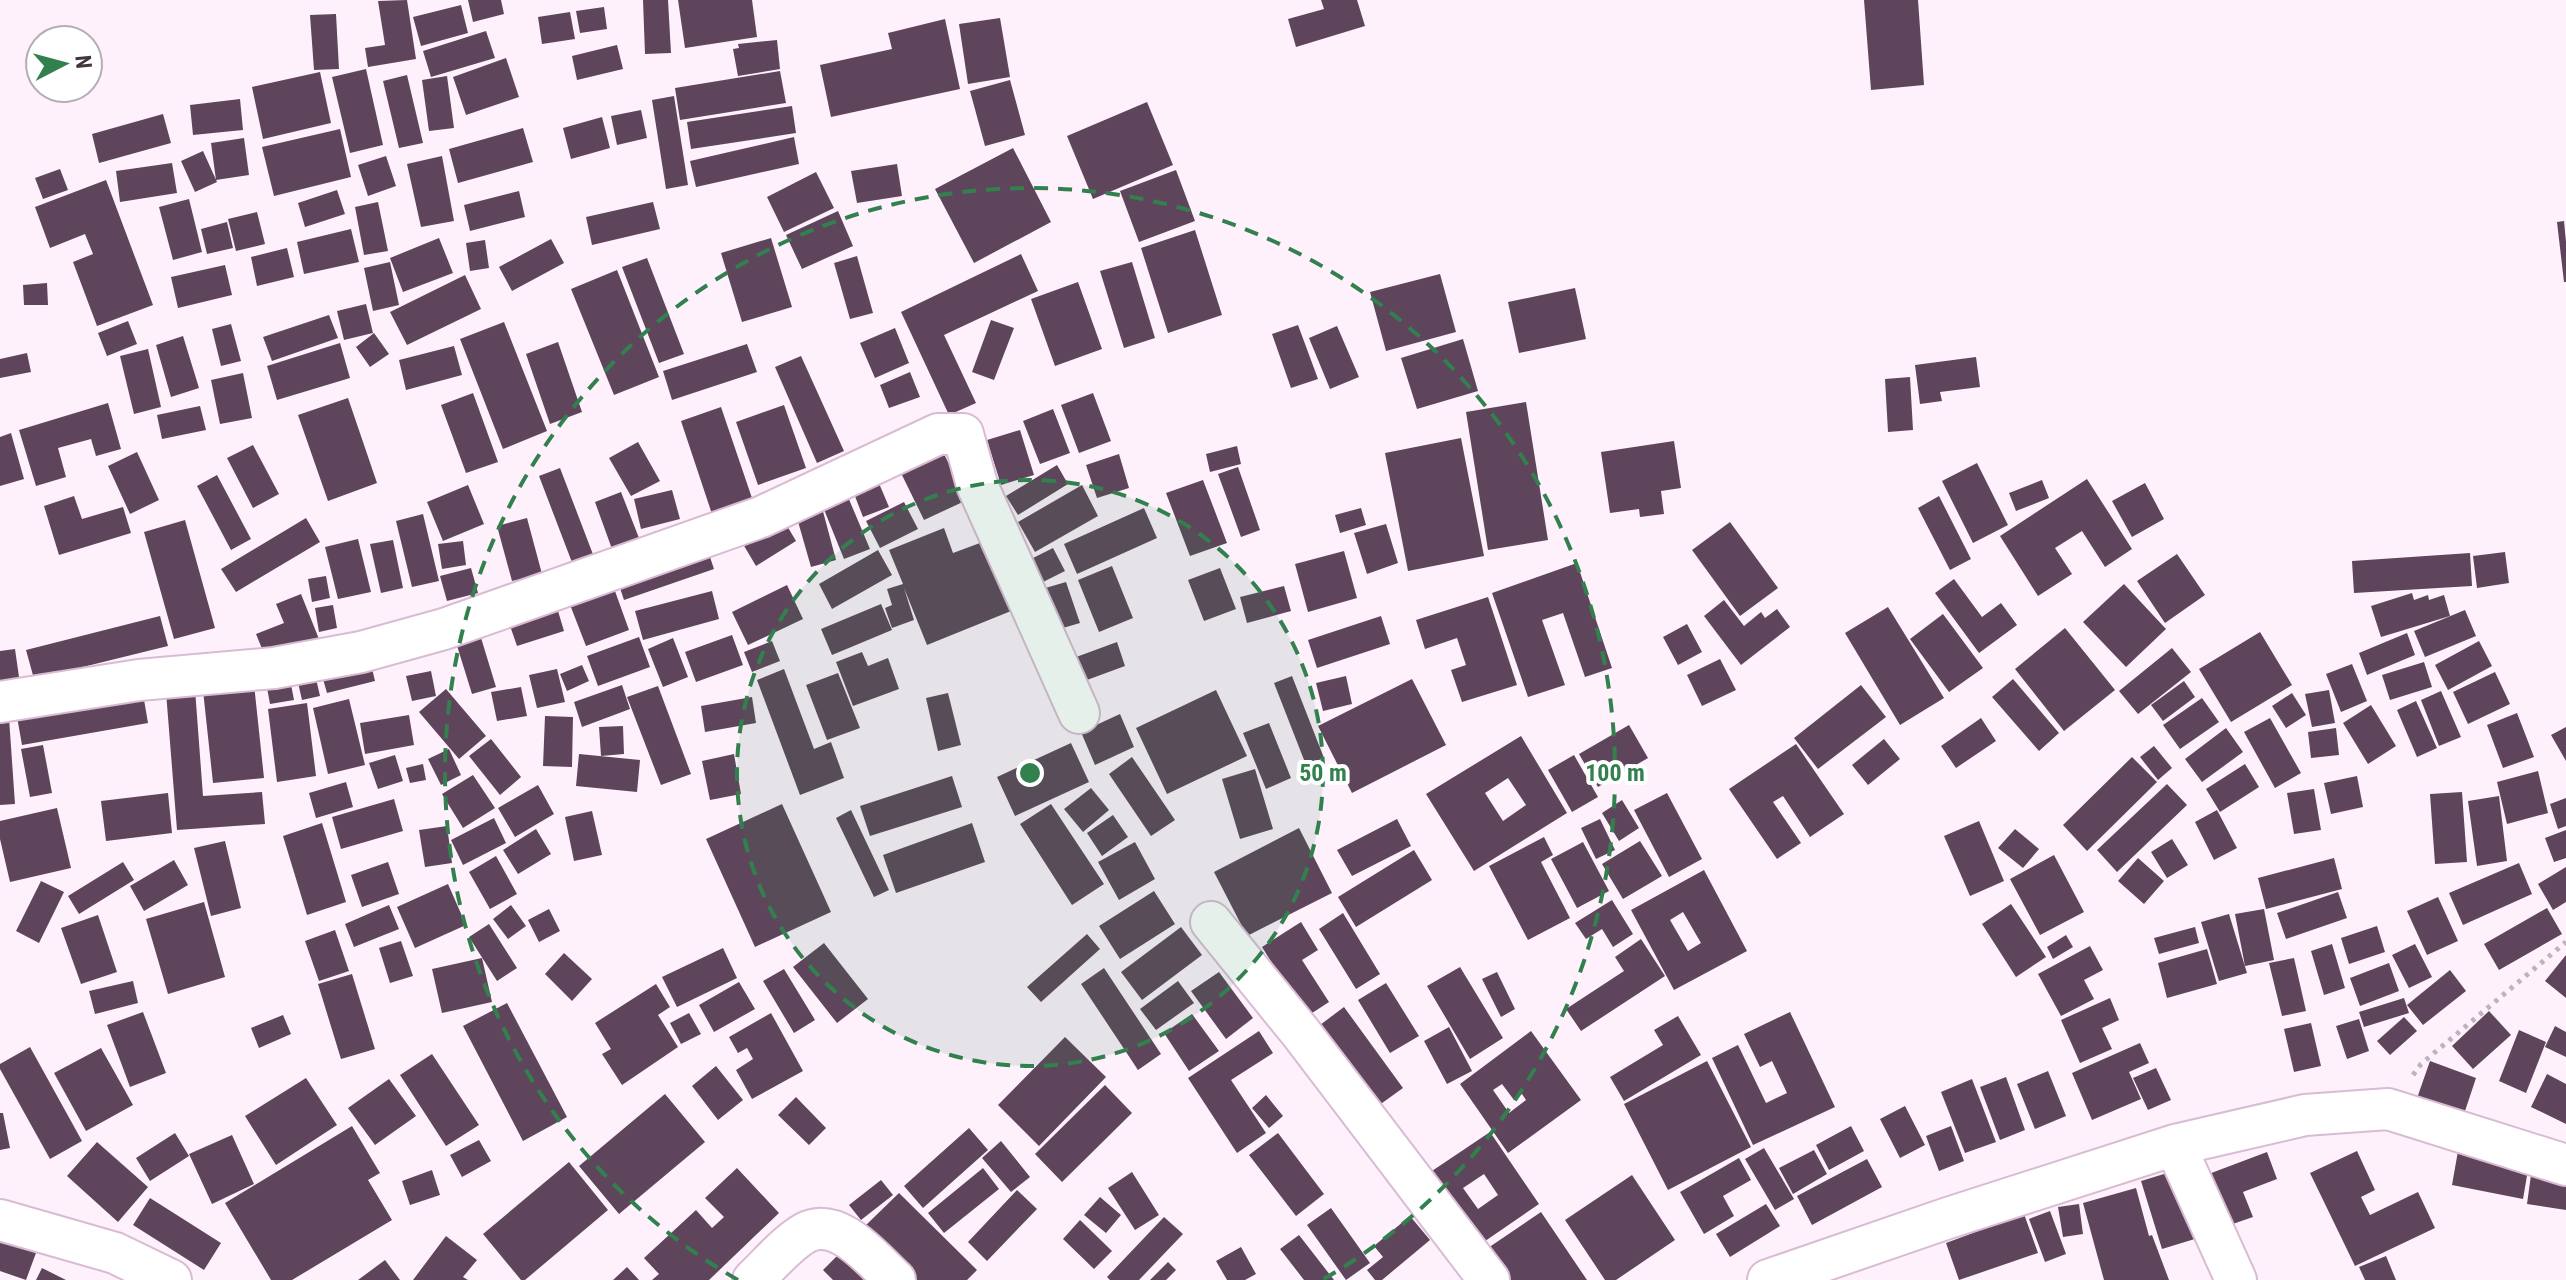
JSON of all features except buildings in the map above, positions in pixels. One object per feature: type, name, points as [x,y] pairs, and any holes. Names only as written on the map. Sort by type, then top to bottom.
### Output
[{"type":"street","points":[[0,702],[139,680],[274,668],[375,649],[514,606],[761,517],[938,434],[963,434],[977,485],[1079,713]]},
{"type":"street","points":[[1211,922],[1301,1033],[1489,1280]]},
{"type":"street","points":[[1768,1280],[2175,1145],[2305,1115],[2388,1109],[2566,1165]]},
{"type":"street","points":[[2175,1145],[2236,1280]]},
{"type":"street","points":[[0,1220],[115,1253],[171,1280]]},
{"type":"street","points":[[753,1280],[805,1234],[821,1228],[845,1236],[895,1280]]},
{"type":"path","points":[[2388,1109],[2421,1064],[2566,942]]}]
